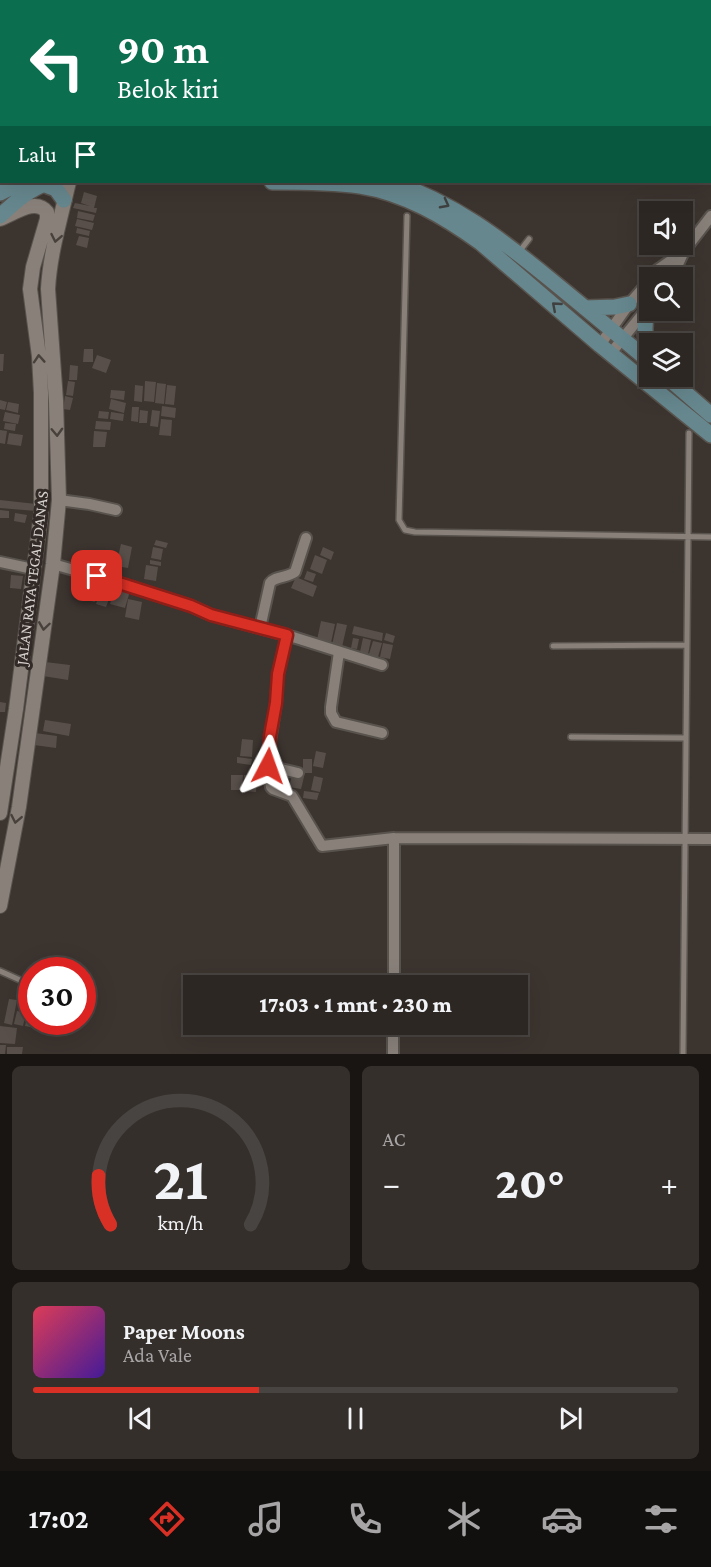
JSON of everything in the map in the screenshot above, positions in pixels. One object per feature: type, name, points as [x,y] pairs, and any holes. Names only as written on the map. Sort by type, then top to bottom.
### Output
[{"type":"main road","points":[[0,215],[0,194],[20,183]]},
{"type":"main road","points":[[0,215],[16,201],[47,183],[56,189],[64,201]]},
{"type":"main road","points":[[328,183],[362,186],[423,206],[514,260],[585,308],[639,353]]},
{"type":"main road","points":[[394,183],[428,195],[466,216],[605,349],[711,435]]},
{"type":"main road","points":[[585,308],[629,304]]},
{"type":"main road","points":[[679,387],[711,415]]},
{"type":"street","name":"JALAN RAYA TEGAL DANAS","points":[[0,807],[16,709],[42,498],[39,356],[30,289],[33,267],[47,219],[47,183]]},
{"type":"street","name":"JALAN RAYA TEGAL DANAS","points":[[0,906],[19,807],[53,564],[59,500],[56,401],[48,289],[69,183]]},
{"type":"street","points":[[0,215],[34,206],[44,208],[47,212]]},
{"type":"street","points":[[693,239],[711,216]]},
{"type":"street","points":[[661,267],[678,255]]},
{"type":"street","points":[[617,334],[629,304],[639,292]]},
{"type":"street","points":[[605,349],[617,334],[639,316]]},
{"type":"street","points":[[59,500],[116,510]]},
{"type":"street","points":[[39,527],[56,529]]},
{"type":"street","points":[[260,628],[270,583],[273,579],[295,572],[306,538]]},
{"type":"street","points":[[0,562],[33,569]]},
{"type":"street","points":[[53,564],[191,606],[221,618],[287,635],[382,665]]},
{"type":"street","points":[[287,635],[278,674],[270,736],[268,766],[270,787],[292,796],[322,846],[394,838],[711,839]]},
{"type":"street","points":[[339,652],[331,707],[333,718],[336,722],[382,733]]},
{"type":"street","points":[[16,709],[32,711]]},
{"type":"street","points":[[268,766],[298,774]]},
{"type":"street","points":[[393,975],[394,838]]},
{"type":"street","points":[[393,1035],[393,1054]]},
{"type":"lane","points":[[407,216],[399,520],[405,530],[711,537]]},
{"type":"lane","points":[[514,260],[529,239]]},
{"type":"lane","points":[[683,1054],[689,433]]},
{"type":"lane","points":[[553,646],[687,645]]},
{"type":"lane","points":[[571,737],[686,738]]},
{"type":"lane","points":[[0,971],[18,979]]},
{"type":"building","points":[[84,192],[97,196],[94,208],[97,208],[96,213],[73,208],[75,203],[90,206],[81,203]]},
{"type":"building","points":[[78,211],[95,215],[93,221],[77,218]]},
{"type":"building","points":[[77,219],[94,223],[92,230],[75,226]]},
{"type":"building","points":[[77,228],[90,231],[89,236],[76,233]]},
{"type":"building","points":[[79,236],[89,238],[87,248],[76,245]]},
{"type":"building","points":[[84,349],[93,349],[93,362],[83,362]]},
{"type":"building","points":[[0,354],[4,354],[3,371],[0,371]]},
{"type":"building","points":[[97,355],[111,360],[106,373],[92,368]]},
{"type":"building","points":[[70,365],[78,366],[77,380],[69,380]]},
{"type":"building","points":[[68,381],[75,382],[73,396],[66,395]]},
{"type":"building","points":[[145,381],[156,382],[154,402],[144,401]]},
{"type":"building","points":[[157,383],[166,384],[164,404],[155,403]]},
{"type":"building","points":[[135,385],[143,386],[142,402],[134,401]]},
{"type":"building","points":[[167,385],[176,386],[174,405],[165,404]]},
{"type":"building","points":[[111,390],[125,391],[124,400],[110,398]]},
{"type":"building","points":[[65,396],[73,398],[70,410],[63,409]]},
{"type":"building","points":[[111,399],[126,403],[124,413],[109,409]]},
{"type":"building","points":[[0,400],[7,402],[5,410],[0,409]]},
{"type":"building","points":[[8,402],[19,404],[18,413],[6,410]]},
{"type":"building","points":[[162,406],[176,408],[175,418],[161,416]]},
{"type":"building","points":[[132,407],[139,407],[138,422],[131,421]]},
{"type":"building","points":[[140,410],[148,411],[147,423],[139,423]]},
{"type":"building","points":[[152,410],[160,411],[158,427],[150,426]]},
{"type":"building","points":[[99,411],[109,412],[108,419],[98,418]]},
{"type":"building","points":[[5,412],[20,415],[18,424],[3,421]]},
{"type":"building","points":[[111,412],[124,414],[123,421],[110,419]]},
{"type":"building","points":[[161,419],[172,420],[171,436],[159,435]]},
{"type":"building","points":[[96,421],[111,422],[110,430],[95,429]]},
{"type":"building","points":[[5,423],[16,424],[15,431],[4,429]]},
{"type":"building","points":[[0,430],[7,431],[5,444],[0,443]]},
{"type":"building","points":[[94,431],[107,432],[105,447],[93,447]]},
{"type":"building","points":[[9,433],[23,435],[21,446],[7,444]]},
{"type":"building","points":[[0,500],[36,504],[36,511],[0,508]]},
{"type":"building","points":[[0,510],[9,511],[9,518],[0,518]]},
{"type":"building","points":[[15,513],[27,515],[25,523],[14,521]]},
{"type":"building","points":[[156,540],[168,543],[166,548],[154,545]]},
{"type":"building","points":[[121,544],[132,547],[128,568],[116,566]]},
{"type":"building","points":[[153,547],[163,549],[161,560],[151,558]]},
{"type":"building","points":[[323,547],[334,552],[331,560],[320,555]]},
{"type":"building","points":[[315,555],[327,560],[322,574],[310,569]]},
{"type":"building","points":[[150,560],[161,562],[161,566],[150,564]]},
{"type":"building","points":[[146,565],[158,567],[156,581],[144,579]]},
{"type":"building","points":[[307,571],[316,574],[313,582],[304,579]]},
{"type":"building","points":[[11,575],[23,576],[21,589],[10,588]]},
{"type":"building","points":[[92,577],[101,579],[95,602],[87,600]]},
{"type":"building","points":[[296,577],[317,586],[313,597],[291,588]]},
{"type":"building","points":[[103,582],[114,585],[106,607],[96,604]]},
{"type":"building","points":[[115,587],[130,591],[125,608],[110,604]]},
{"type":"building","points":[[128,599],[142,602],[139,620],[125,617]]},
{"type":"building","points":[[321,621],[335,624],[331,643],[317,640]]},
{"type":"building","points":[[337,623],[347,625],[342,647],[332,645]]},
{"type":"building","points":[[354,626],[383,633],[382,641],[352,634]]},
{"type":"building","points":[[386,633],[395,636],[393,643],[384,640]]},
{"type":"building","points":[[353,638],[359,639],[357,649],[351,648]]},
{"type":"building","points":[[363,638],[371,640],[368,654],[360,652]]},
{"type":"building","points":[[373,641],[382,643],[378,657],[369,654]]},
{"type":"building","points":[[383,643],[393,645],[390,659],[380,657]]},
{"type":"building","points":[[45,662],[70,665],[68,680],[43,676]]},
{"type":"building","points":[[0,702],[6,703],[5,712],[0,712]]},
{"type":"building","points":[[45,720],[71,724],[69,736],[43,731]]},
{"type":"building","points":[[35,733],[57,736],[56,748],[34,745]]},
{"type":"building","points":[[242,739],[253,740],[252,757],[240,756]]},
{"type":"building","points":[[316,751],[326,753],[323,768],[313,766]]},
{"type":"building","points":[[237,757],[252,759],[251,765],[237,763]]},
{"type":"building","points":[[303,759],[312,759],[312,773],[303,773]]},
{"type":"building","points":[[277,771],[289,774],[286,789],[273,786]]},
{"type":"building","points":[[231,775],[243,775],[242,790],[231,790]]},
{"type":"building","points":[[244,775],[257,776],[256,792],[243,791]]},
{"type":"building","points":[[292,775],[304,777],[301,789],[289,787]]},
{"type":"building","points":[[314,776],[323,778],[320,792],[311,790]]},
{"type":"building","points":[[304,791],[319,793],[317,800],[303,798]]},
{"type":"building","points":[[9,999],[17,1000],[12,1025],[4,1023]]},
{"type":"building","points":[[17,1011],[18,1011],[18,1025],[14,1024]]},
{"type":"building","points":[[0,1026],[17,1028],[15,1044],[0,1043]]},
{"type":"building","points":[[0,1045],[6,1045],[5,1054],[0,1054]]},
{"type":"building","points":[[7,1047],[23,1047],[22,1054],[7,1054]]},
{"type":"route","points":[[97,576],[191,606],[211,615],[287,635],[278,674],[268,766]]}]
